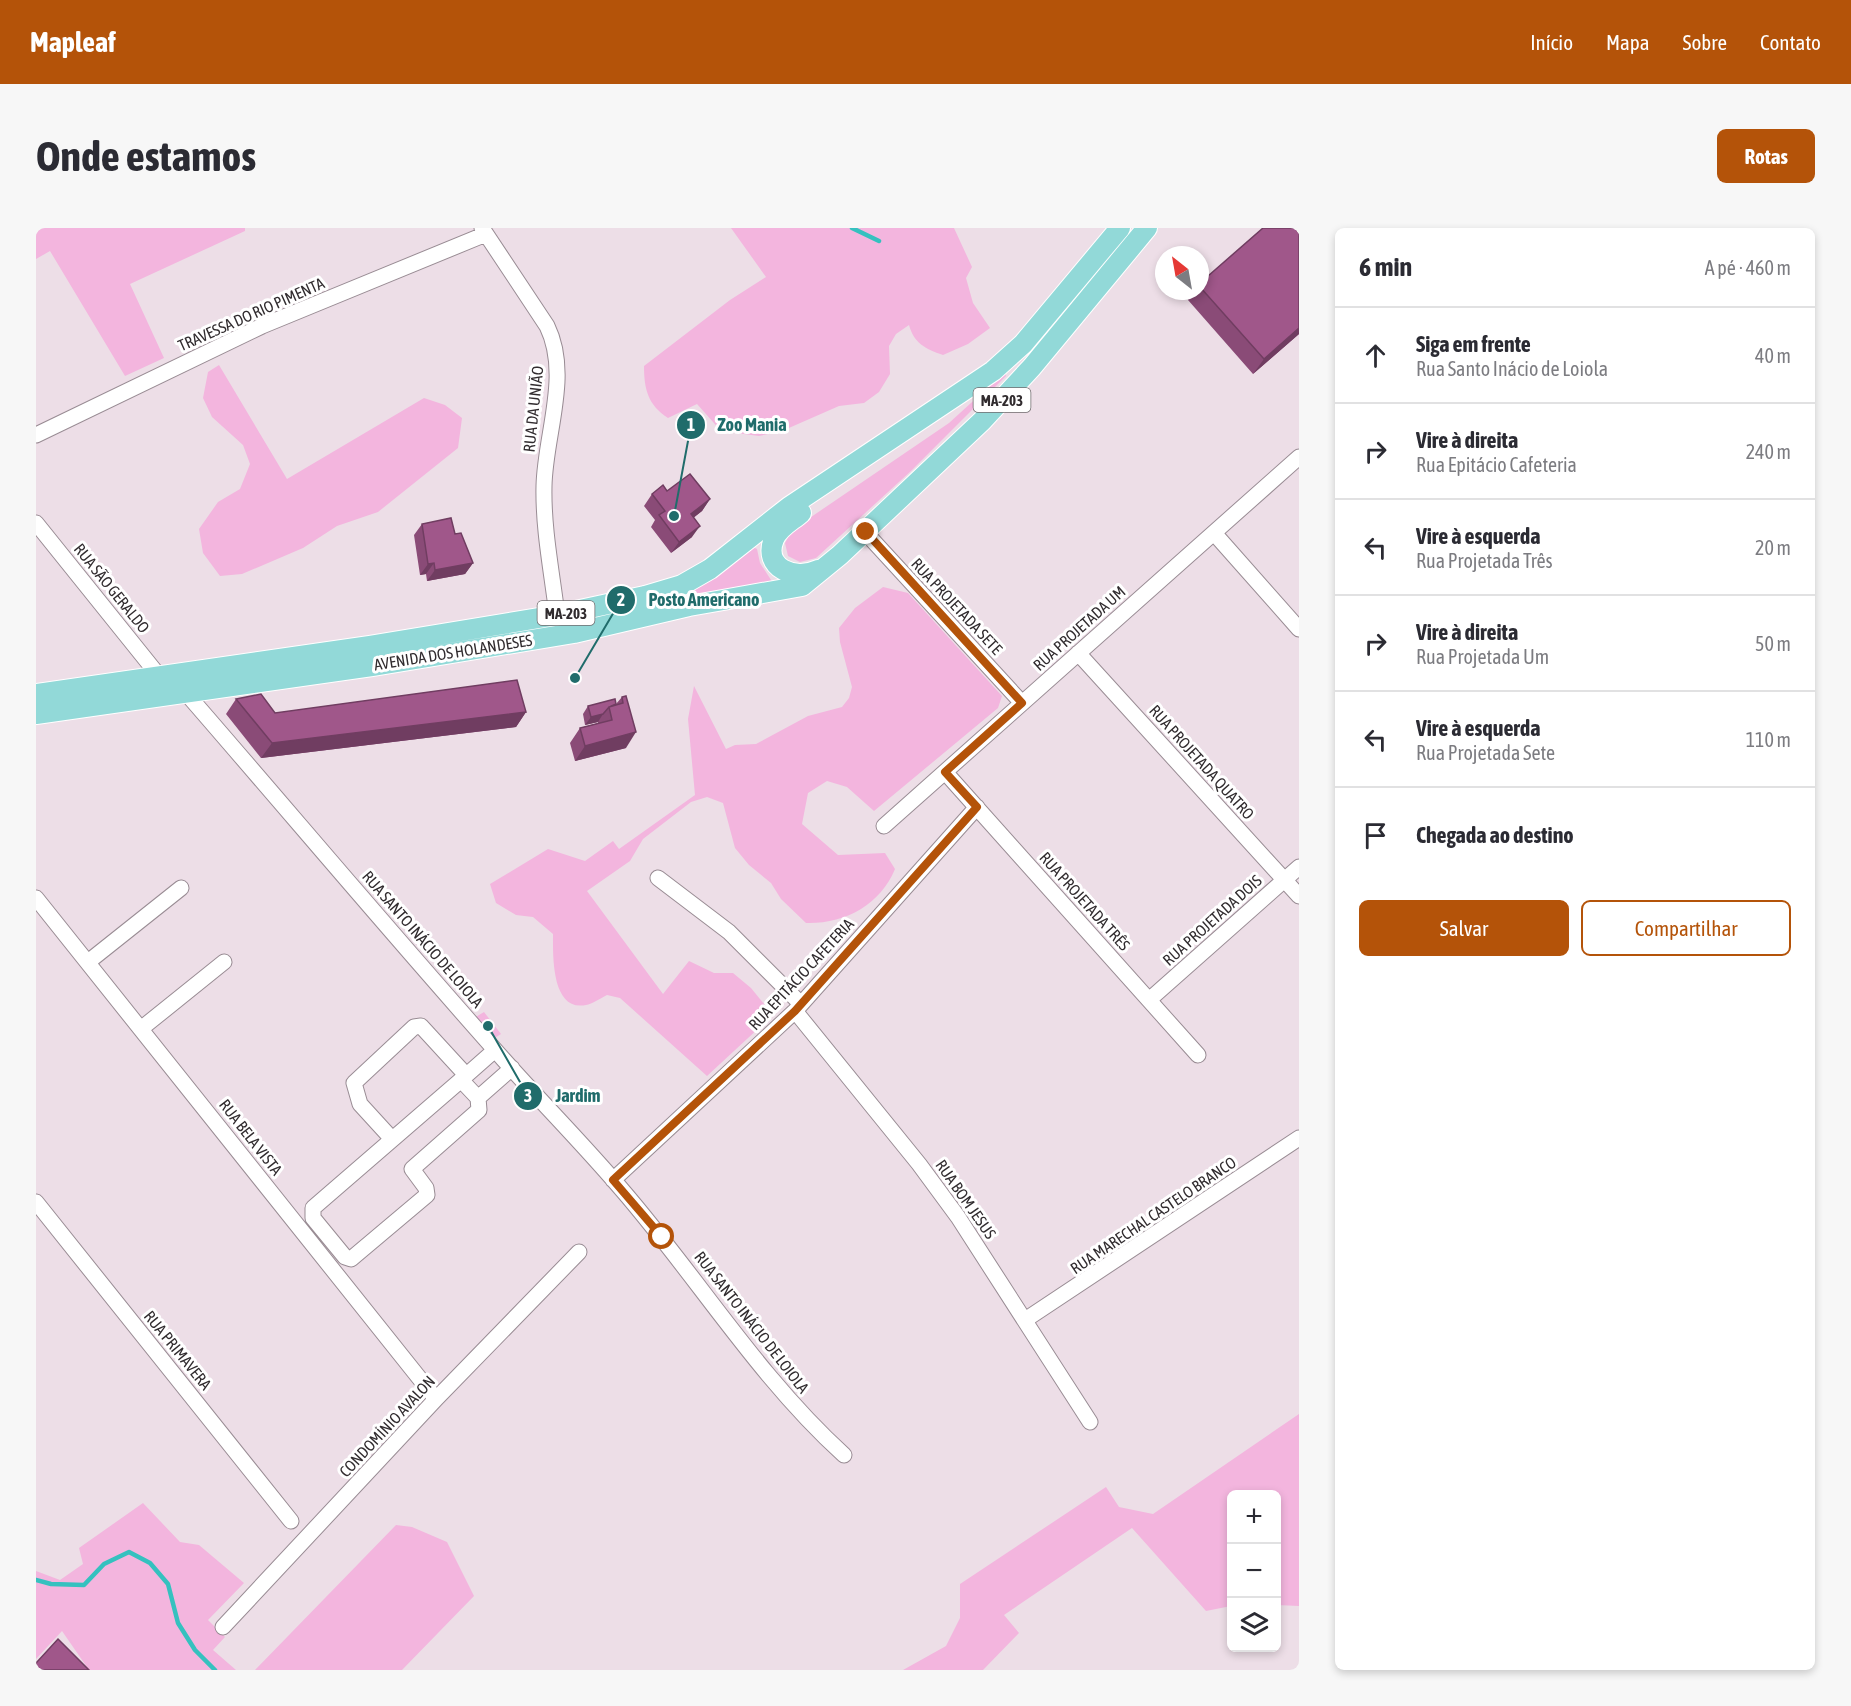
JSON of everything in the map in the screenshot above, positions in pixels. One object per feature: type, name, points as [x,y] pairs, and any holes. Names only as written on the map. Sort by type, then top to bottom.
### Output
[{"type":"main road","name":"AVENIDA DOS HOLANDESES","points":[[36,694],[369,646],[557,615],[645,596],[696,579],[789,507],[980,382],[1023,344],[1120,228]]},
{"type":"main road","name":"AVENIDA DOS HOLANDESES","points":[[36,714],[574,633],[689,606],[790,590],[814,579],[866,532],[1008,393],[1147,228]]},
{"type":"main road","points":[[840,555],[812,573],[794,575],[780,566],[773,546],[783,528],[980,382]]},
{"type":"street","name":"TRAVESSA DO RIO PIMENTA","points":[[36,435],[262,326],[484,231]]},
{"type":"street","name":"RUA DA UNIÃO","points":[[484,231],[547,326],[555,348],[557,382],[544,488],[557,615]]},
{"type":"street","name":"RUA PROJETADA UM","points":[[884,826],[1299,457]]},
{"type":"street","name":"RUA SÃO GERALDO","points":[[36,523],[159,676]]},
{"type":"street","name":"RUA PROJETADA SETE","points":[[866,532],[1022,703]]},
{"type":"street","points":[[1214,533],[1299,629]]},
{"type":"street","name":"RUA PROJETADA QUATRO","points":[[1078,653],[1299,896]]},
{"type":"street","name":"RUA SANTO INÁCIO DE LOIOLA","points":[[186,693],[495,1050],[613,1180],[662,1237],[768,1374],[807,1419],[844,1455]]},
{"type":"street","name":"RUA PROJETADA TRÊS","points":[[945,772],[1198,1055]]},
{"type":"street","name":"RUA EPITÁCIO CAFETERIA","points":[[613,1180],[798,1008],[977,807]]},
{"type":"street","name":"RUA PROJETADA DOIS","points":[[1149,1000],[1299,867]]},
{"type":"street","name":"RUA BOM JESUS","points":[[658,878],[729,932],[798,1008],[919,1164],[991,1265],[1090,1422]]},
{"type":"street","points":[[88,962],[181,888]]},
{"type":"street","name":"RUA BELA VISTA","points":[[36,898],[436,1399]]},
{"type":"street","points":[[142,1028],[224,962]]},
{"type":"street","points":[[392,1139],[360,1104],[354,1083],[414,1027],[421,1026],[464,1077],[478,1098],[479,1110],[412,1169],[426,1188],[427,1195],[351,1259],[345,1257],[313,1218],[313,1208],[392,1139],[464,1077],[495,1050]]},
{"type":"street","points":[[478,1098],[512,1068]]},
{"type":"street","name":"RUA MARECHAL CASTELO BRANCO","points":[[1025,1320],[1299,1138]]},
{"type":"street","name":"RUA PRIMAVERA","points":[[36,1202],[183,1394],[291,1521]]},
{"type":"street","name":"CONDOMÍNIO AVALON","points":[[223,1627],[436,1399],[579,1252]]},
{"type":"shaded area","points":[[36,228],[245,228],[245,231],[130,284],[164,358],[125,376],[50,251],[36,259]]},
{"type":"shaded area","points":[[731,228],[954,228],[972,267],[966,278],[973,303],[990,328],[968,344],[943,355],[917,341],[909,325],[896,334],[889,346],[890,374],[879,392],[864,403],[839,406],[782,431],[759,436],[721,431],[697,404],[668,418],[656,408],[648,396],[644,366],[730,300],[766,277]]},
{"type":"shaded area","points":[[219,365],[287,479],[424,398],[445,405],[462,418],[458,448],[378,512],[337,526],[303,548],[242,574],[220,576],[203,553],[199,529],[218,502],[240,489],[250,464],[243,445],[212,417],[203,398],[208,372]]},
{"type":"shaded area","points":[[1005,372],[1006,376],[911,471],[816,558],[800,562],[788,556],[785,543],[792,530],[949,423]]},
{"type":"shaded area","points":[[753,547],[757,549],[760,563],[773,583],[683,600],[686,594]]},
{"type":"shaded area","points":[[883,587],[908,593],[1002,696],[998,708],[874,811],[847,787],[827,781],[808,793],[802,824],[838,855],[885,853],[895,869],[880,893],[860,910],[847,916],[806,923],[781,899],[771,883],[749,865],[735,848],[723,803],[707,797],[691,802],[643,839],[630,861],[587,891],[663,994],[689,961],[714,973],[733,973],[751,988],[773,1015],[707,1076],[620,998],[607,995],[586,1005],[575,1005],[566,1000],[556,980],[553,934],[533,917],[516,915],[496,903],[490,884],[548,849],[585,861],[613,841],[619,849],[695,795],[688,719],[694,686],[726,749],[735,745],[756,744],[808,716],[842,707],[849,698],[852,687],[840,642],[839,628],[855,608]]},
{"type":"shaded area","points":[[484,1012],[501,1034],[493,1039],[474,1018]]},
{"type":"shaded area","points":[[1299,1414],[1299,1606],[1281,1605],[1281,1490],[1227,1490],[1227,1607],[1206,1611],[1132,1528],[1004,1615],[1019,1633],[983,1670],[903,1670],[946,1646],[960,1618],[960,1584],[1106,1487],[1119,1507],[1153,1514]]},
{"type":"shaded area","points":[[143,1503],[180,1542],[199,1545],[244,1583],[208,1620],[225,1637],[213,1650],[236,1670],[89,1670],[62,1631],[36,1659],[36,1571],[60,1580],[83,1564],[79,1548]]},
{"type":"shaded area","points":[[396,1525],[412,1527],[447,1542],[474,1596],[402,1670],[255,1670]]},
{"type":"building","points":[[1263,228],[1299,228],[1299,328],[1264,359],[1209,297],[1209,275]]},
{"type":"building","points":[[690,474],[710,499],[691,514],[700,526],[679,542],[659,515],[665,511],[652,494],[663,485],[667,491]]},
{"type":"building","points":[[451,518],[455,534],[461,533],[473,563],[435,570],[434,563],[428,564],[422,524]]},
{"type":"building","points":[[517,680],[526,712],[272,743],[236,699],[261,694],[275,713]]},
{"type":"building","points":[[626,696],[636,732],[585,746],[580,728],[612,720],[609,707],[623,703],[622,697]]},
{"type":"building","points":[[615,699],[616,704],[609,707],[603,714],[591,717],[588,706]]},
{"type":"building","points":[[58,1639],[89,1670],[36,1670],[36,1663]]},
{"type":"waterway","points":[[852,228],[879,241]]},
{"type":"waterway","points":[[36,1580],[51,1584],[84,1585],[104,1564],[129,1552],[150,1563],[168,1584],[178,1623],[195,1650],[215,1670]]},
{"type":"place","name":"Zoo Mania","points":[[674,516]]},
{"type":"place","name":"Posto Americano","points":[[575,678]]},
{"type":"place","name":"Jardim","points":[[488,1026]]},
{"type":"route","points":[[662,1237],[613,1180],[795,1011],[977,807],[945,772],[1022,703],[866,532]]}]
